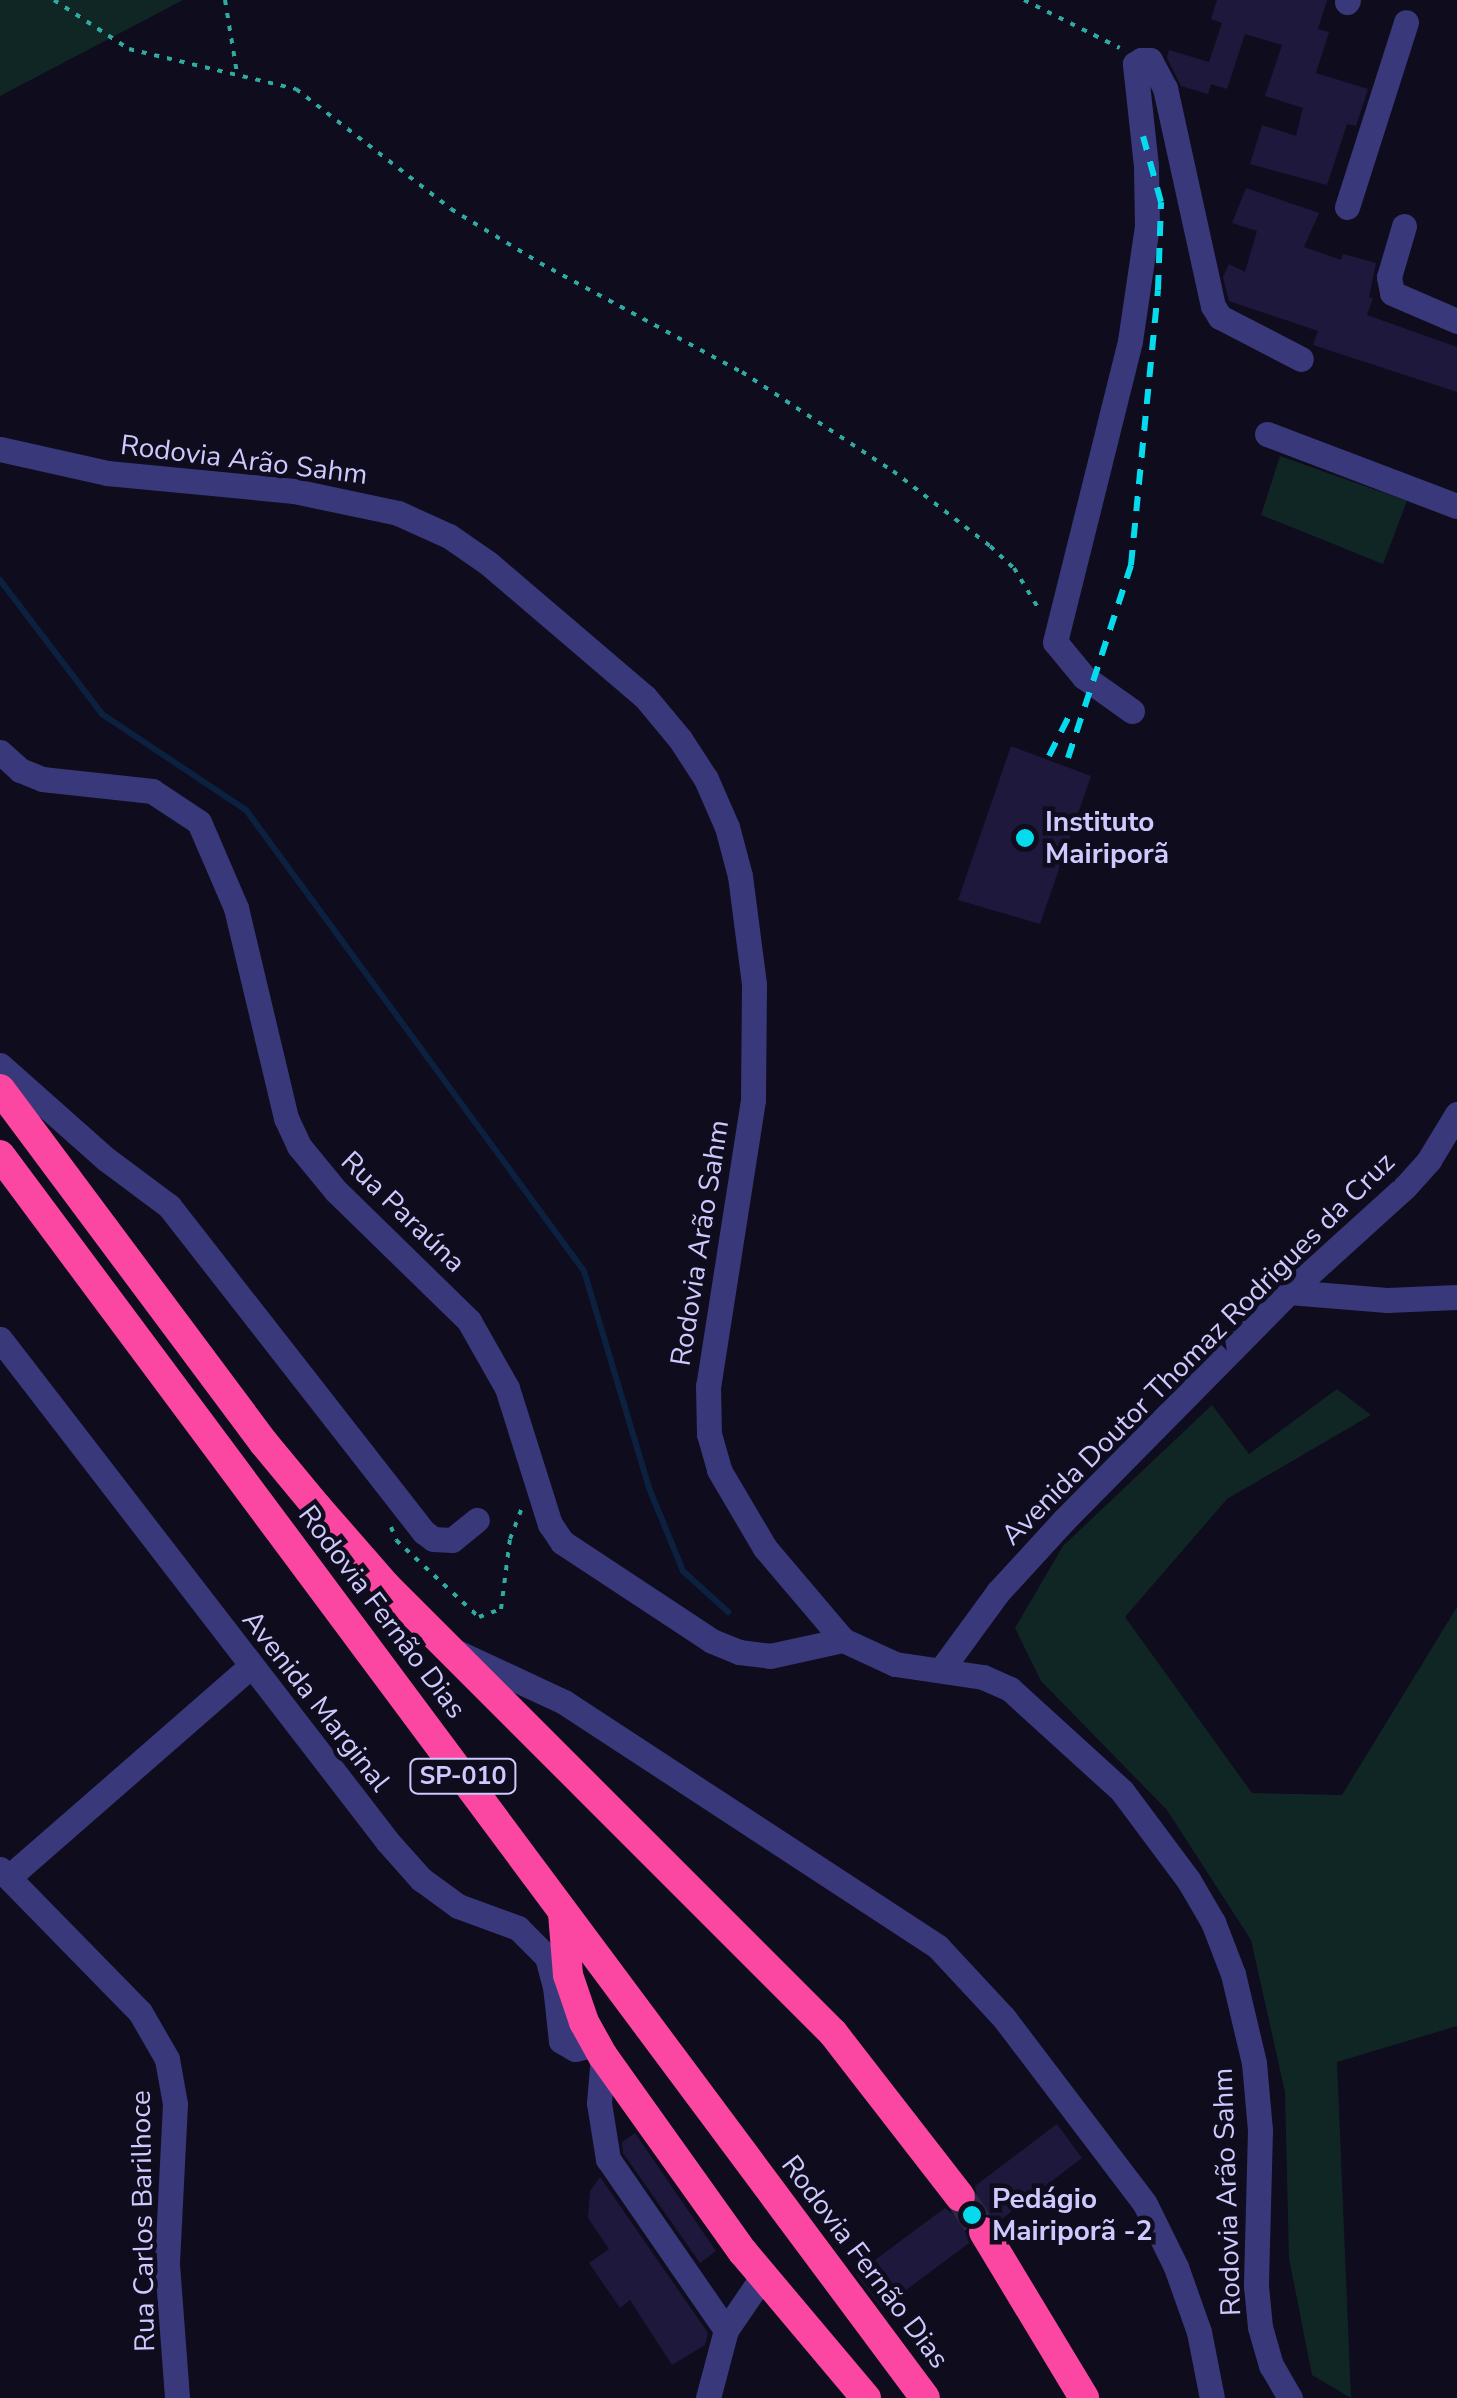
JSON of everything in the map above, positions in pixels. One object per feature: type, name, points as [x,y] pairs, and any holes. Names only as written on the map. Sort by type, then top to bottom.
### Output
[{"type":"highway","name":"Rodovia Fernão Dias","points":[[0,1089],[264,1444],[386,1586],[833,2033],[960,2197]]},
{"type":"highway","name":"Rodovia Fernão Dias","points":[[0,1155],[925,2398]]},
{"type":"highway","points":[[563,1913],[568,1975],[600,2050],[763,2276],[866,2398]]},
{"type":"highway","points":[[984,2232],[1084,2398]]},
{"type":"street","points":[[1347,208],[1406,22]]},
{"type":"street","points":[[1132,711],[1084,677],[1055,642],[1130,341],[1147,226],[1146,166],[1135,64],[1142,60],[1150,60],[1165,88],[1212,306],[1220,317],[1301,359]]},
{"type":"street","points":[[1404,226],[1389,277],[1392,293],[1457,321]]},
{"type":"street","points":[[1268,434],[1457,506]]},
{"type":"street","name":"Rodovia Arão Sahm","points":[[0,450],[107,473],[294,491],[398,513],[449,536],[488,563],[645,697],[680,739],[706,779],[727,827],[740,876],[754,984],[753,1100],[712,1336],[709,1434],[734,1502],[765,1548],[843,1640],[894,1664],[982,1677],[1010,1689],[1122,1791],[1189,1881],[1213,1922],[1233,1974],[1254,2062],[1260,2130],[1259,2313],[1271,2364],[1290,2398]]},
{"type":"street","name":"Rua Paraúna","points":[[0,752],[20,770],[42,779],[152,791],[199,822],[236,908],[286,1118],[299,1146],[336,1191],[469,1321],[507,1388],[550,1524],[562,1542],[712,1641],[739,1652],[770,1656],[843,1640]]},
{"type":"street","points":[[0,1065],[106,1159],[168,1206],[424,1532],[433,1538],[452,1540],[477,1520]]},
{"type":"street","name":"Avenida Doutor Thomaz Rodrigues da Cruz","points":[[941,1670],[998,1592],[1064,1520],[1290,1292],[1405,1187],[1429,1160],[1457,1114]]},
{"type":"street","points":[[1290,1292],[1387,1300],[1457,1297]]},
{"type":"street","name":"Avenida Marginal","points":[[0,1339],[251,1666],[421,1879],[458,1906],[518,1928],[547,1957],[556,1986],[561,2041],[575,2049],[600,2050]]},
{"type":"street","points":[[449,1648],[564,1702],[938,1948],[1004,2018],[1144,2204],[1182,2283],[1198,2332],[1212,2398]]},
{"type":"street","points":[[4,1873],[251,1666]]},
{"type":"street","name":"Rua Carlos Barilhoce","points":[[4,1873],[140,2012],[167,2058],[175,2104],[167,2264],[177,2398]]},
{"type":"street","points":[[600,2050],[599,2103],[608,2159],[726,2330]]},
{"type":"street","points":[[708,2398],[711,2372],[726,2330],[763,2276]]},
{"type":"path","points":[[54,0],[128,49],[296,89],[451,209],[540,263],[742,372],[894,471],[1014,568],[1055,642]]},
{"type":"path","points":[[226,0],[237,73]]},
{"type":"path","points":[[1024,0],[1142,60]]},
{"type":"green space","points":[[0,0],[183,0],[0,96]]},
{"type":"green space","points":[[1280,456],[1407,501],[1383,564],[1261,515]]},
{"type":"green space","points":[[1337,1389],[1371,1415],[1227,1499],[1125,1617],[1252,1793],[1342,1795],[1457,1607],[1457,2026],[1337,2062],[1351,2398],[1312,2375],[1289,2258],[1285,2092],[1251,1940],[1167,1810],[1041,1681],[1015,1628],[1063,1546],[1212,1405],[1249,1454]]},
{"type":"building","points":[[1217,0],[1327,0],[1318,29],[1329,32],[1316,73],[1368,89],[1356,126],[1347,124],[1327,185],[1250,164],[1262,125],[1296,136],[1303,108],[1265,96],[1282,45],[1245,34],[1227,89],[1211,84],[1208,94],[1181,86],[1167,58],[1169,50],[1209,62],[1222,23],[1211,19]]},
{"type":"building","points":[[1246,188],[1319,213],[1304,247],[1341,260],[1343,254],[1376,263],[1369,297],[1373,298],[1367,315],[1457,347],[1457,392],[1313,345],[1318,331],[1229,301],[1223,277],[1229,264],[1245,272],[1257,231],[1232,223]]},
{"type":"building","name":"Instituto Mairiporã","points":[[1011,746],[1091,776],[1040,924],[958,900]]},
{"type":"building","name":"Pedágio Mairiporã -2","points":[[1057,2124],[1082,2158],[999,2221],[985,2213],[974,2217],[965,2231],[969,2243],[882,2308],[856,2274],[945,2208],[954,2215],[971,2212],[978,2203],[975,2186]]},
{"type":"building","points":[[635,2133],[716,2251],[700,2263],[623,2153],[622,2142]]},
{"type":"building","points":[[600,2177],[708,2333],[705,2345],[672,2365],[630,2300],[620,2308],[589,2263],[609,2249],[588,2218],[590,2191]]},
{"type":"waterway","points":[[0,580],[102,714],[246,810],[584,1271],[649,1488],[683,1571],[728,1612]]},
{"type":"tunnel","points":[[960,2197],[984,2232]]},
{"type":"railway","points":[[1068,758],[1131,565],[1158,290],[1161,202],[1143,136]]},
{"type":"railway","points":[[1049,756],[1072,710]]},
{"type":"place","name":"Instituto Mairiporã","points":[[1025,838]]},
{"type":"place","name":"Pedágio Mairiporã -2","points":[[972,2215]]}]
